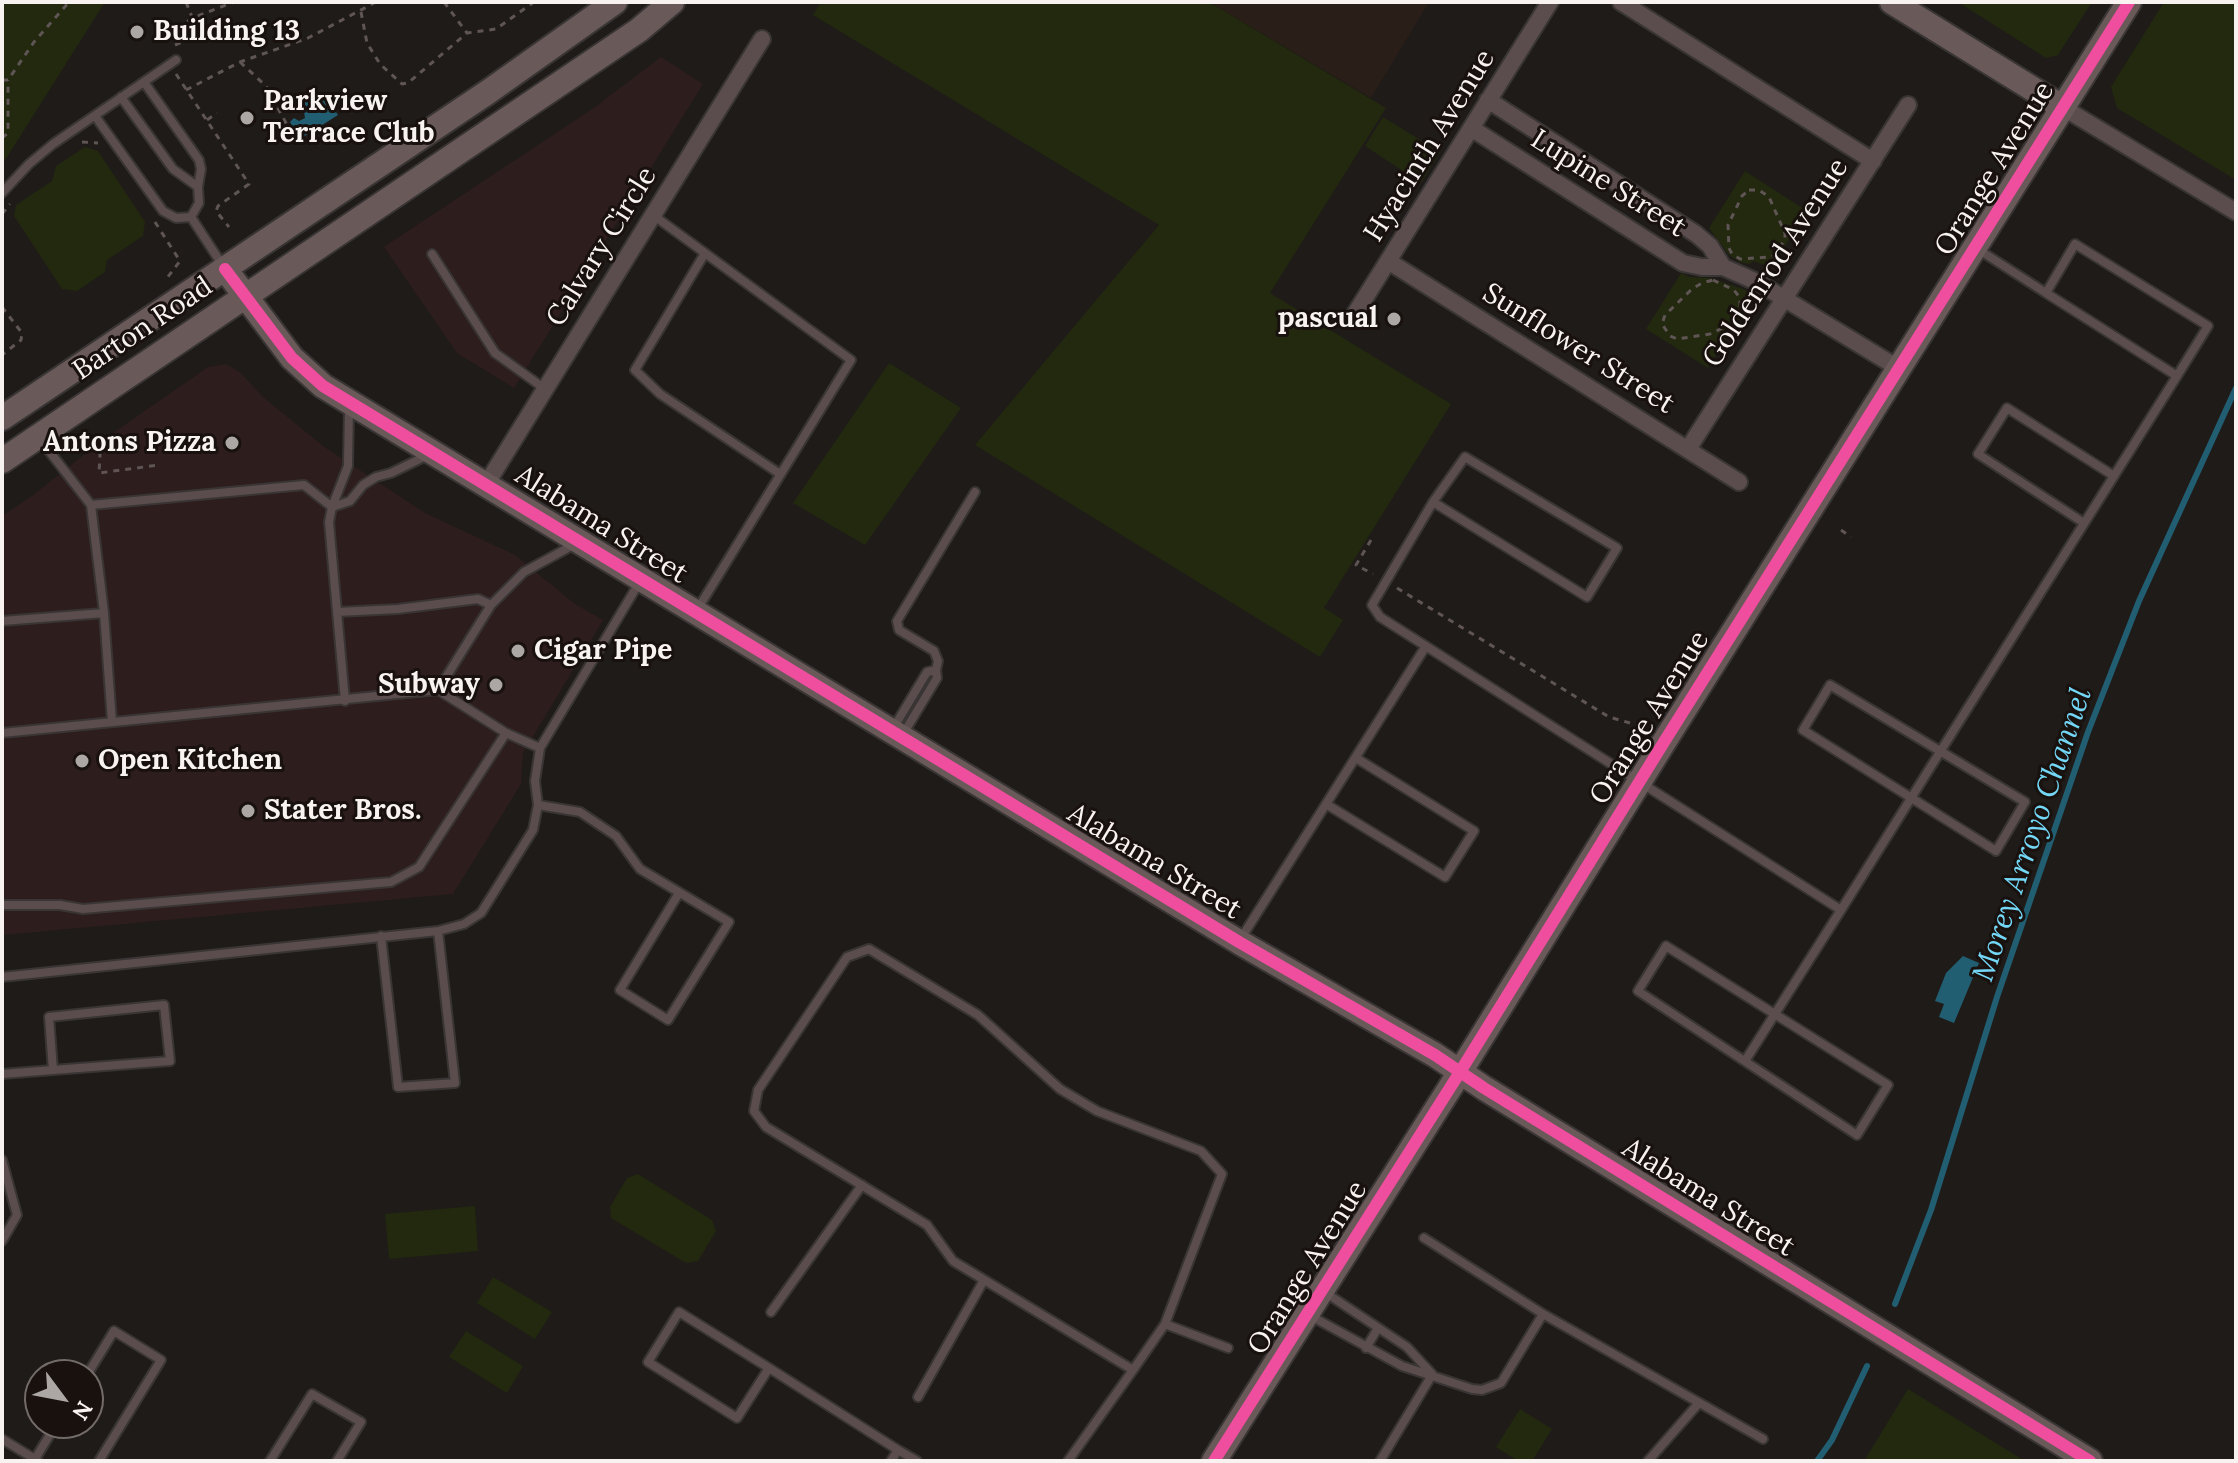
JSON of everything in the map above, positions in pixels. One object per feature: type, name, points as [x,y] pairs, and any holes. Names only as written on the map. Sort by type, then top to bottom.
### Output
[{"type":"main road","name":"Barton Road","points":[[2,418],[488,92],[615,2]]},
{"type":"main road","name":"Barton Road","points":[[2,461],[639,30],[672,2]]},
{"type":"main road","points":[[1892,2],[2062,107]]},
{"type":"main road","name":"Orange Avenue","points":[[1214,1461],[2129,2]]},
{"type":"main road","name":"Alabama Street","points":[[225,269],[301,367],[323,386],[1239,942],[1460,1072],[2090,1461]]},
{"type":"street","name":"Hyacinth Avenue","points":[[1353,317],[1550,2]]},
{"type":"street","points":[[1621,2],[1873,161]]},
{"type":"street","name":"Calvary Circle","points":[[487,483],[762,39]]},
{"type":"street","name":"Lupine Street","points":[[1488,100],[1696,234],[1710,246],[1723,267]]},
{"type":"street","name":"Goldenrod Avenue","points":[[1688,449],[1908,105]]},
{"type":"street","points":[[2062,107],[2236,212]]},
{"type":"street","name":"Lupine Street","points":[[1471,128],[1683,263],[1723,267],[1757,282],[1898,368]]},
{"type":"street","name":"Sunflower Street","points":[[1388,261],[1739,482]]},
{"type":"lane","points":[[2,193],[29,164],[173,62]]},
{"type":"lane","points":[[144,82],[199,160],[199,203],[191,217]]},
{"type":"lane","points":[[121,97],[173,169],[198,187]]},
{"type":"lane","points":[[95,116],[163,211],[176,218],[191,217]]},
{"type":"lane","points":[[653,215],[851,360],[696,611]]},
{"type":"lane","points":[[191,217],[225,269]]},
{"type":"lane","points":[[1745,1061],[2208,326],[2075,244],[2046,293]]},
{"type":"lane","points":[[1974,247],[2177,376]]},
{"type":"lane","points":[[705,253],[635,370],[660,394],[780,474]]},
{"type":"lane","points":[[432,254],[495,353],[545,389]]},
{"type":"lane","points":[[345,701],[329,522],[348,466],[350,401]]},
{"type":"lane","points":[[2084,523],[1978,454],[2007,408],[2114,476]]},
{"type":"lane","points":[[37,436],[91,505],[104,613],[112,722]]},
{"type":"lane","points":[[332,507],[350,501],[363,485],[376,477],[391,473],[434,451]]},
{"type":"lane","points":[[1433,502],[1587,597],[1617,548],[1465,457],[1433,502],[1372,605],[1380,617],[1841,910]]},
{"type":"lane","points":[[91,505],[304,485],[332,507]]},
{"type":"lane","points":[[897,734],[937,678],[938,661],[934,651],[899,630],[897,621],[975,492]]},
{"type":"lane","points":[[438,690],[491,605],[524,572],[581,541]]},
{"type":"lane","points":[[2,977],[438,931],[464,924],[481,913],[533,830],[538,805],[535,781],[540,748],[641,579]]},
{"type":"lane","points":[[337,612],[398,609],[478,599],[491,605]]},
{"type":"lane","points":[[2,621],[104,613]]},
{"type":"lane","points":[[1239,942],[1426,646]]},
{"type":"lane","points":[[1830,685],[1940,752],[2025,802],[1996,851],[1803,730],[1830,685]]},
{"type":"lane","points":[[2,733],[438,690],[506,733],[540,748]]},
{"type":"lane","points":[[2,905],[60,905],[83,909],[391,882],[419,867],[506,733]]},
{"type":"lane","points":[[1326,804],[1445,877],[1453,866],[1474,831],[1356,758]]},
{"type":"lane","points":[[538,805],[580,812],[616,836],[640,869],[729,922],[668,1020],[620,990],[679,893]]},
{"type":"lane","points":[[381,936],[398,1087],[455,1083],[438,931]]},
{"type":"lane","points":[[1666,946],[1888,1085],[1857,1135],[1745,1061],[1638,991],[1666,946]]},
{"type":"lane","points":[[1068,1461],[1133,1370],[1165,1324],[1222,1174],[1201,1151],[1097,1111],[1060,1089],[978,1015],[869,949],[847,957],[758,1090],[754,1111],[766,1127],[927,1225],[953,1261],[1133,1370]]},
{"type":"lane","points":[[2,1074],[170,1061],[164,1005],[49,1017],[53,1070]]},
{"type":"lane","points":[[2,1160],[17,1215],[2,1241]]},
{"type":"lane","points":[[771,1312],[862,1185]]},
{"type":"lane","points":[[1424,1238],[1543,1314],[1763,1439]]},
{"type":"lane","points":[[918,1397],[984,1280]]},
{"type":"lane","points":[[1322,1291],[1407,1347],[1432,1375]]},
{"type":"lane","points":[[769,1368],[737,1418],[648,1362],[679,1312],[769,1368],[898,1450],[917,1461]]},
{"type":"lane","points":[[1307,1314],[1402,1366],[1482,1390],[1501,1383],[1543,1314]]},
{"type":"lane","points":[[1165,1324],[1228,1348]]},
{"type":"lane","points":[[1366,1348],[1378,1328]]},
{"type":"lane","points":[[97,1359],[114,1331],[161,1360],[99,1461]]},
{"type":"lane","points":[[1380,1461],[1432,1375]]},
{"type":"lane","points":[[270,1461],[312,1394],[361,1422],[337,1461]]},
{"type":"lane","points":[[1648,1461],[1698,1404]]},
{"type":"lane","points":[[2,1439],[36,1460],[48,1439]]},
{"type":"lane","points":[[891,1461],[898,1450]]},
{"type":"path","points":[[2,138],[8,133],[8,80],[34,42],[69,2]]},
{"type":"path","points":[[186,2],[192,18]]},
{"type":"path","points":[[169,48],[187,40],[181,26],[192,18],[234,2]]},
{"type":"path","points":[[186,90],[240,62],[308,38],[376,2]]},
{"type":"path","points":[[444,2],[467,33]]},
{"type":"path","points":[[361,12],[367,43],[380,64],[402,84],[408,83],[467,33],[496,29],[534,2]]},
{"type":"path","points":[[173,62],[186,90],[249,184],[218,206],[216,211],[229,227]]},
{"type":"path","points":[[240,62],[266,86],[287,125]]},
{"type":"path","points":[[2,80],[8,80]]},
{"type":"path","points":[[207,120],[217,113]]},
{"type":"path","points":[[80,143],[93,141],[107,147]]},
{"type":"path","points":[[1749,190],[1759,190],[1769,197],[1777,220],[1785,239],[1775,255],[1749,260],[1732,254],[1727,239],[1728,225],[1742,196],[1749,190]]},
{"type":"path","points":[[154,221],[180,261],[167,278]]},
{"type":"path","points":[[1713,280],[1734,290],[1741,306],[1731,324],[1710,334],[1677,339],[1665,332],[1662,324],[1665,315],[1692,289],[1713,280]]},
{"type":"path","points":[[2,307],[22,333],[21,340],[2,355]]},
{"type":"path","points":[[96,440],[100,455],[99,473],[159,465]]},
{"type":"path","points":[[1841,530],[1851,537]]},
{"type":"path","points":[[1371,540],[1356,565],[1609,717],[1643,729]]},
{"type":"shaded area","points":[[1209,2],[1429,2],[1371,98]]},
{"type":"shaded area","points":[[661,57],[703,84],[514,388],[457,353],[384,247],[595,107]]},
{"type":"shaded area","points":[[226,364],[241,373],[263,397],[323,446],[425,513],[515,555],[575,604],[603,620],[523,753],[521,784],[453,894],[2,935],[2,516],[208,367]]},
{"type":"green space","points":[[2,2],[105,2],[2,165]]},
{"type":"green space","points":[[821,2],[1209,2],[1386,108],[1270,293],[1451,404],[1324,608],[1343,620],[1320,657],[975,445],[1159,225],[813,15]]},
{"type":"green space","points":[[1958,2],[2092,2],[2058,55],[2046,58]]},
{"type":"green space","points":[[2164,2],[2236,2],[2236,180],[2117,108],[2111,87]]},
{"type":"green space","points":[[1383,117],[1440,152],[1421,183],[1365,146]]},
{"type":"green space","points":[[85,147],[98,151],[145,222],[143,236],[107,260],[105,272],[77,291],[62,289],[14,216],[16,205],[52,181],[56,166]]},
{"type":"green space","points":[[1745,171],[1807,211],[1771,268],[1754,261],[1749,264],[1740,262],[1729,255],[1709,228]]},
{"type":"green space","points":[[1681,273],[1689,277],[1710,278],[1755,293],[1708,368],[1646,329]]},
{"type":"green space","points":[[889,363],[961,408],[865,545],[793,503]]},
{"type":"green space","points":[[638,1174],[712,1220],[716,1231],[698,1261],[686,1263],[611,1218],[610,1207],[627,1178]]},
{"type":"green space","points":[[475,1206],[478,1251],[389,1259],[385,1214]]},
{"type":"green space","points":[[493,1277],[552,1312],[535,1339],[477,1303]]},
{"type":"green space","points":[[466,1331],[523,1366],[507,1393],[449,1357]]},
{"type":"green space","points":[[1908,1389],[2025,1461],[1864,1461]]},
{"type":"green space","points":[[1520,1409],[1552,1429],[1532,1461],[1518,1461],[1496,1447]]},
{"type":"water","points":[[305,96],[329,102],[338,115],[300,139],[290,122],[294,118],[299,121],[305,118],[301,111]]},
{"type":"water","points":[[1963,956],[1979,963],[1954,1023],[1939,1017],[1944,1004],[1935,1001],[1946,973]]},
{"type":"waterway","name":"Morey Arroyo Channel","points":[[1895,1304],[1931,1210],[1997,997],[2088,732],[2139,601],[2236,388]]},
{"type":"waterway","name":"Morey Arroyo Channel","points":[[1817,1461],[1832,1440],[1867,1366]]},
{"type":"cycle path","points":[[1214,1461],[2129,2]]},
{"type":"cycle path","points":[[225,269],[292,358],[323,386],[1239,942],[1435,1055],[2090,1461]]},
{"type":"place","name":"Building 13","points":[[137,32]]},
{"type":"place","name":"Parkview Terrace Club","points":[[247,118]]},
{"type":"place","name":"pascual","points":[[1394,319]]},
{"type":"place","name":"Antons Pizza","points":[[232,443]]},
{"type":"place","name":"Cigar Pipe","points":[[518,651]]},
{"type":"place","name":"Subway","points":[[496,685]]},
{"type":"place","name":"Open Kitchen","points":[[82,761]]},
{"type":"place","name":"Stater Bros.","points":[[248,811]]}]
